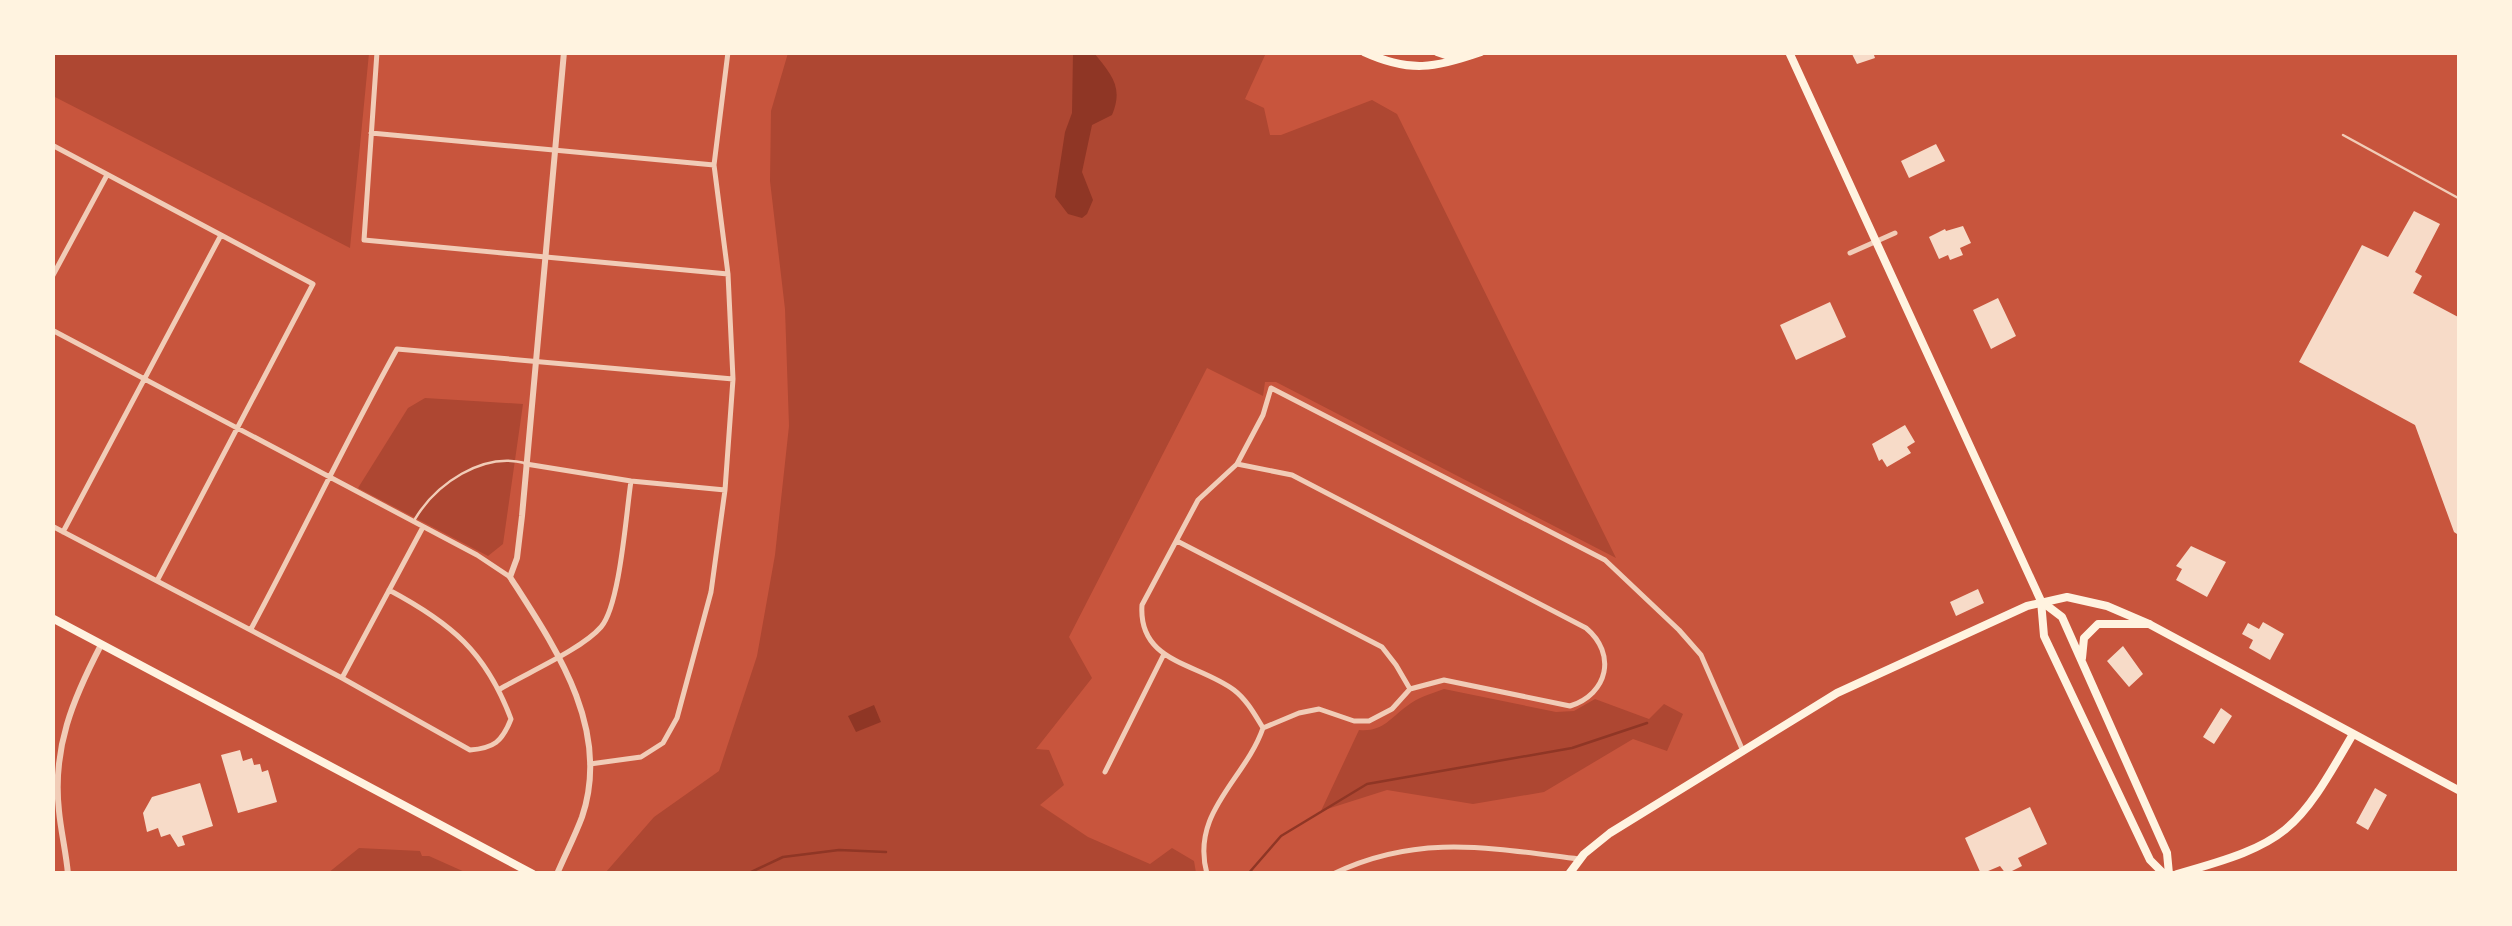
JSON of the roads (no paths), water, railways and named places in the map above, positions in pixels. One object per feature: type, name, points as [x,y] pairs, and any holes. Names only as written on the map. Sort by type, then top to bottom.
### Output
[{"type":"main road","points":[[1364,52],[1399,64],[1428,68],[1481,52]]},
{"type":"main road","points":[[1436,52],[1457,59]]},
{"type":"main road","points":[[1789,52],[2041,601],[2044,636],[2150,860],[2166,874]]},
{"type":"main road","points":[[1569,874],[1578,859],[1610,833],[1851,686],[2041,601],[2067,597],[2085,599],[2150,624],[2460,791]]},
{"type":"main road","points":[[2041,601],[2062,617],[2167,853],[2166,874]]},
{"type":"main road","points":[[52,618],[533,874]]},
{"type":"main road","points":[[2082,663],[2083,644],[2094,627],[2115,622],[2150,624]]},
{"type":"main road","points":[[2177,874],[2259,848],[2288,830],[2306,811],[2353,734]]},
{"type":"street","points":[[510,576],[517,558],[564,52]]},
{"type":"street","points":[[590,764],[642,756],[663,743],[677,718],[711,592],[734,379],[728,274],[714,165],[728,52]]},
{"type":"street","points":[[377,53],[364,240],[728,274]]},
{"type":"street","points":[[371,133],[714,165]]},
{"type":"street","points":[[52,145],[313,284],[158,580]]},
{"type":"street","points":[[52,277],[107,175]]},
{"type":"street","points":[[1850,253],[1896,233]]},
{"type":"street","points":[[63,532],[221,236]]},
{"type":"street","points":[[52,330],[477,554],[510,576],[582,707],[590,764],[582,816],[556,874]]},
{"type":"street","points":[[251,629],[397,348],[734,379]]},
{"type":"street","points":[[1263,728],[1235,690],[1164,654],[1151,643],[1144,632],[1142,605],[1198,500],[1238,464],[1272,388],[1605,560],[1701,655],[1743,751]]},
{"type":"street","points":[[526,464],[631,482],[725,490]]},
{"type":"street","points":[[1238,464],[1292,476],[1586,628],[1596,636],[1606,656],[1601,683],[1584,702],[1570,706],[1444,680],[1410,689],[1392,709],[1368,721],[1354,721],[1319,709],[1263,728]]},
{"type":"street","points":[[500,689],[602,626],[612,606],[631,482]]},
{"type":"street","points":[[52,526],[251,629],[470,750],[490,748],[504,739],[511,719],[500,689],[472,646],[451,627],[389,590]]},
{"type":"street","points":[[342,678],[423,527]]},
{"type":"street","points":[[1176,541],[1382,647],[1410,689]]},
{"type":"street","points":[[68,874],[58,808],[57,769],[63,731],[80,685],[102,644]]},
{"type":"street","points":[[1105,772],[1164,654]]},
{"type":"street","points":[[1207,874],[1204,838],[1212,811],[1254,752],[1263,728]]},
{"type":"street","points":[[1333,874],[1395,850],[1436,845],[1578,859]]},
{"type":"lane","points":[[2343,135],[2460,198]]},
{"type":"lane","points":[[413,522],[441,486],[462,474],[487,464],[526,464]]},
{"type":"waterway","points":[[1248,874],[1281,836],[1367,784],[1572,748],[1647,723]]},
{"type":"waterway","points":[[747,874],[783,857],[839,850],[886,852]]}]
